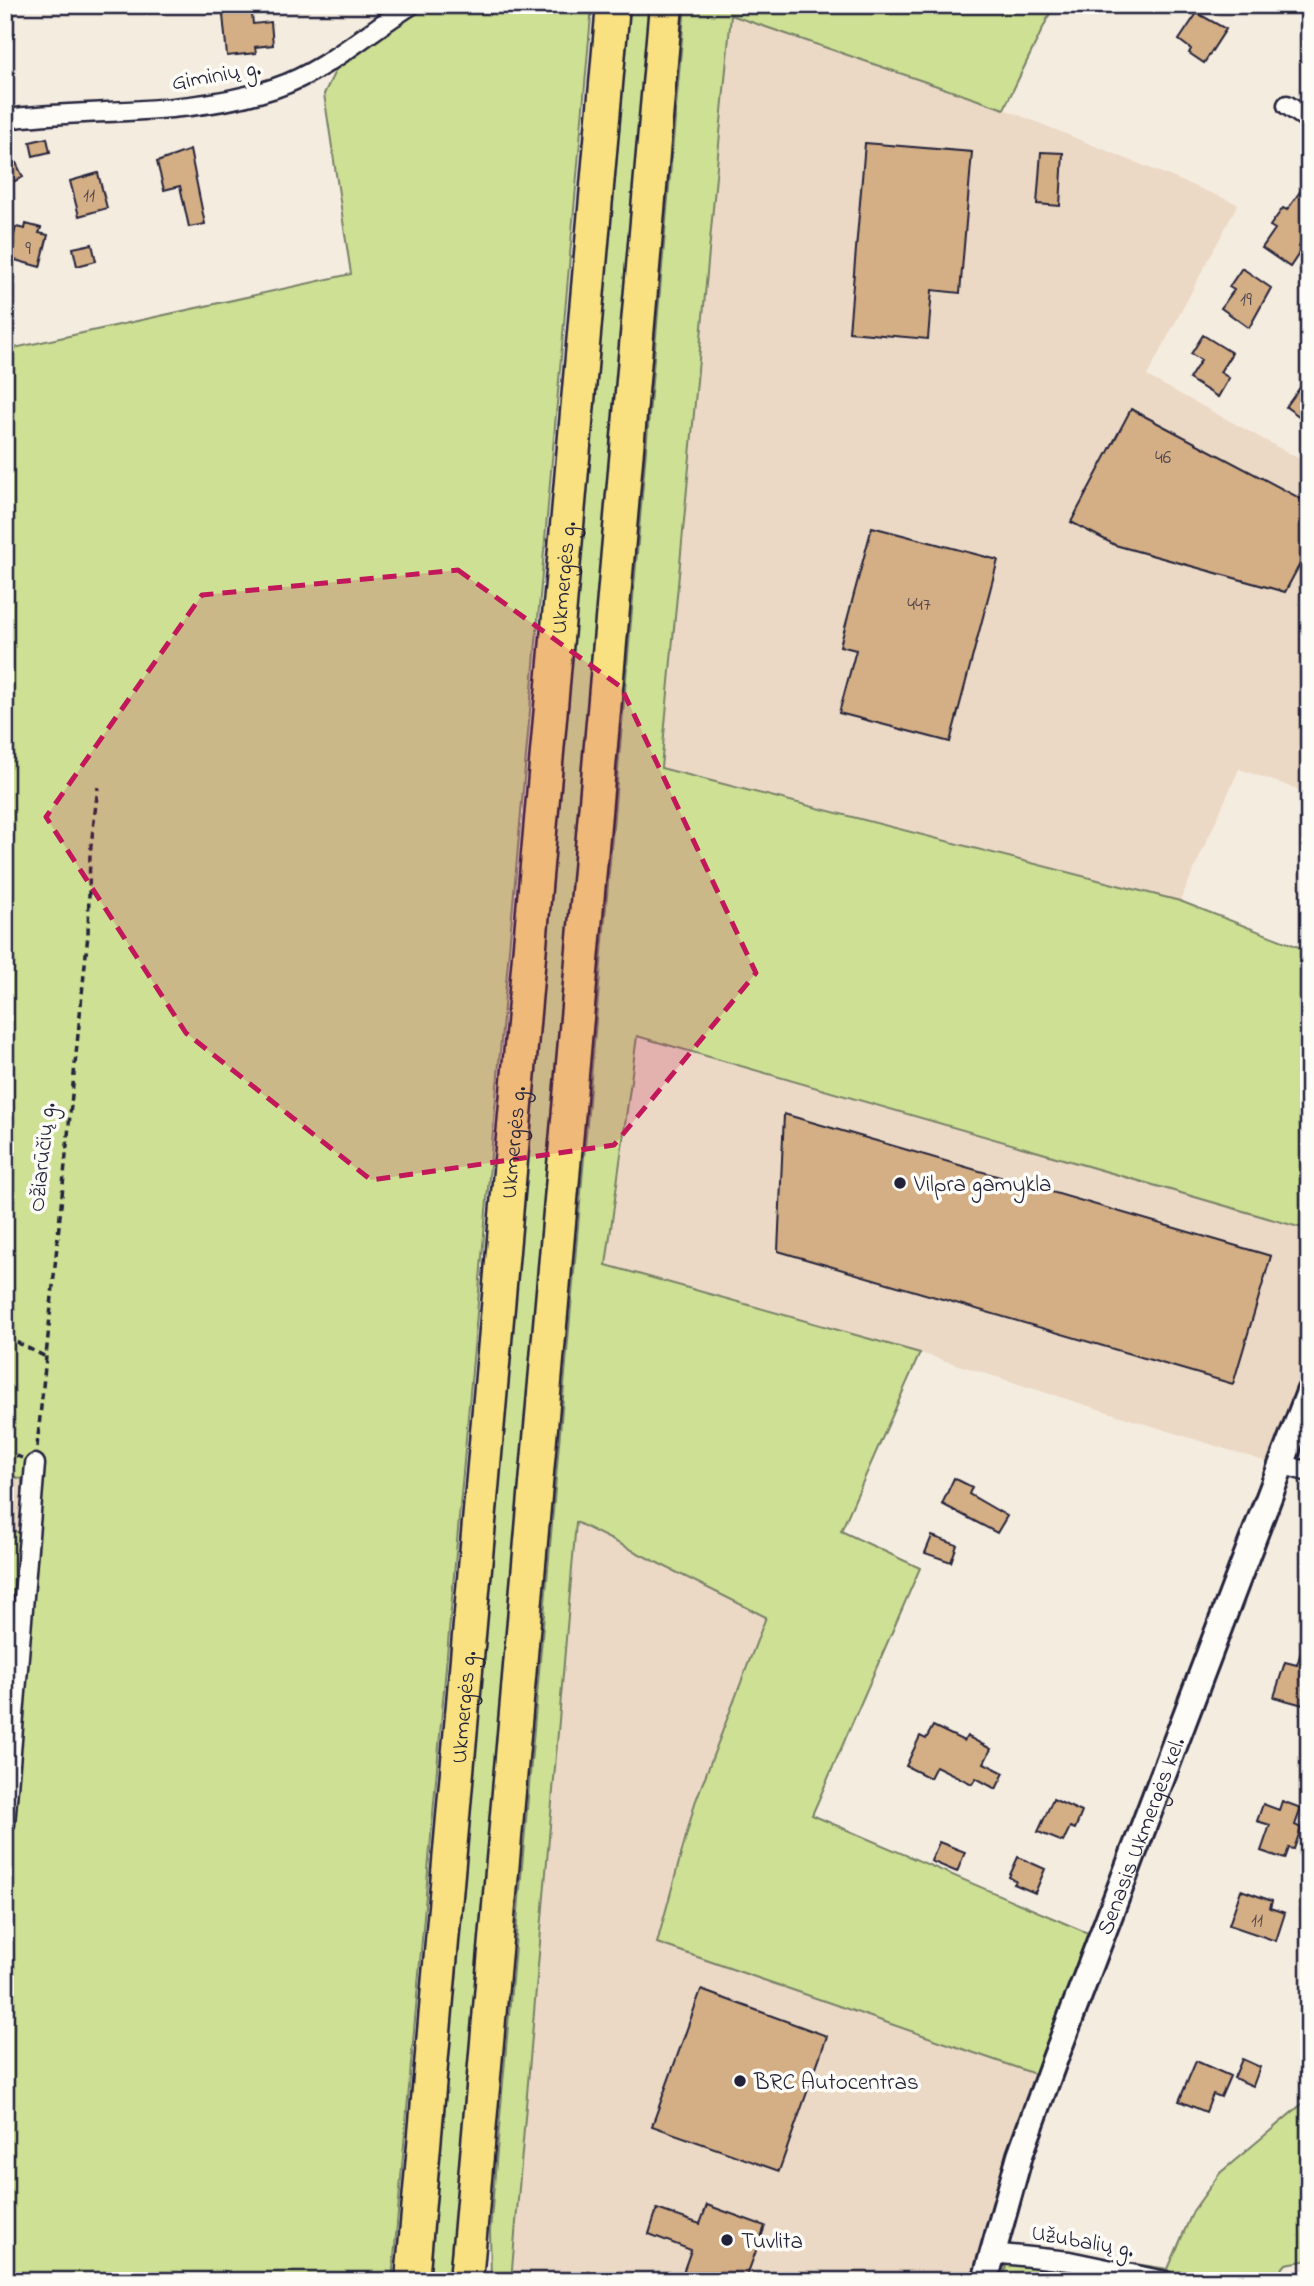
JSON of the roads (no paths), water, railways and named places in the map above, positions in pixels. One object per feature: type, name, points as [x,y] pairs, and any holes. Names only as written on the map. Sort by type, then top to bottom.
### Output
[{"type":"highway","name":"Ukmergės g.","points":[[412,2281],[613,5]]},
{"type":"highway","points":[[466,2281],[666,5]]},
{"type":"highway","points":[[479,2127],[489,2170],[481,2254],[486,2281]]},
{"type":"main road","name":"Senasis Ukmergės kel.","points":[[985,2281],[1020,2155],[1053,2064],[1309,1392]]},
{"type":"street","name":"Giminių g.","points":[[5,119],[209,104],[276,88],[323,66],[411,5]]},
{"type":"street","points":[[1287,105],[1309,120]]},
{"type":"street","points":[[5,1824],[35,1464]]},
{"type":"street","points":[[1281,1464],[1309,1472]]},
{"type":"street","name":"Užubalių g.","points":[[992,2252],[1069,2261],[1165,2281]]},
{"type":"place","name":"Vilpra gamykla","points":[[900,1183]]},
{"type":"place","name":"BRC Autocentras","points":[[740,2081]]},
{"type":"place","name":"Tuvlita","points":[[727,2240]]}]
